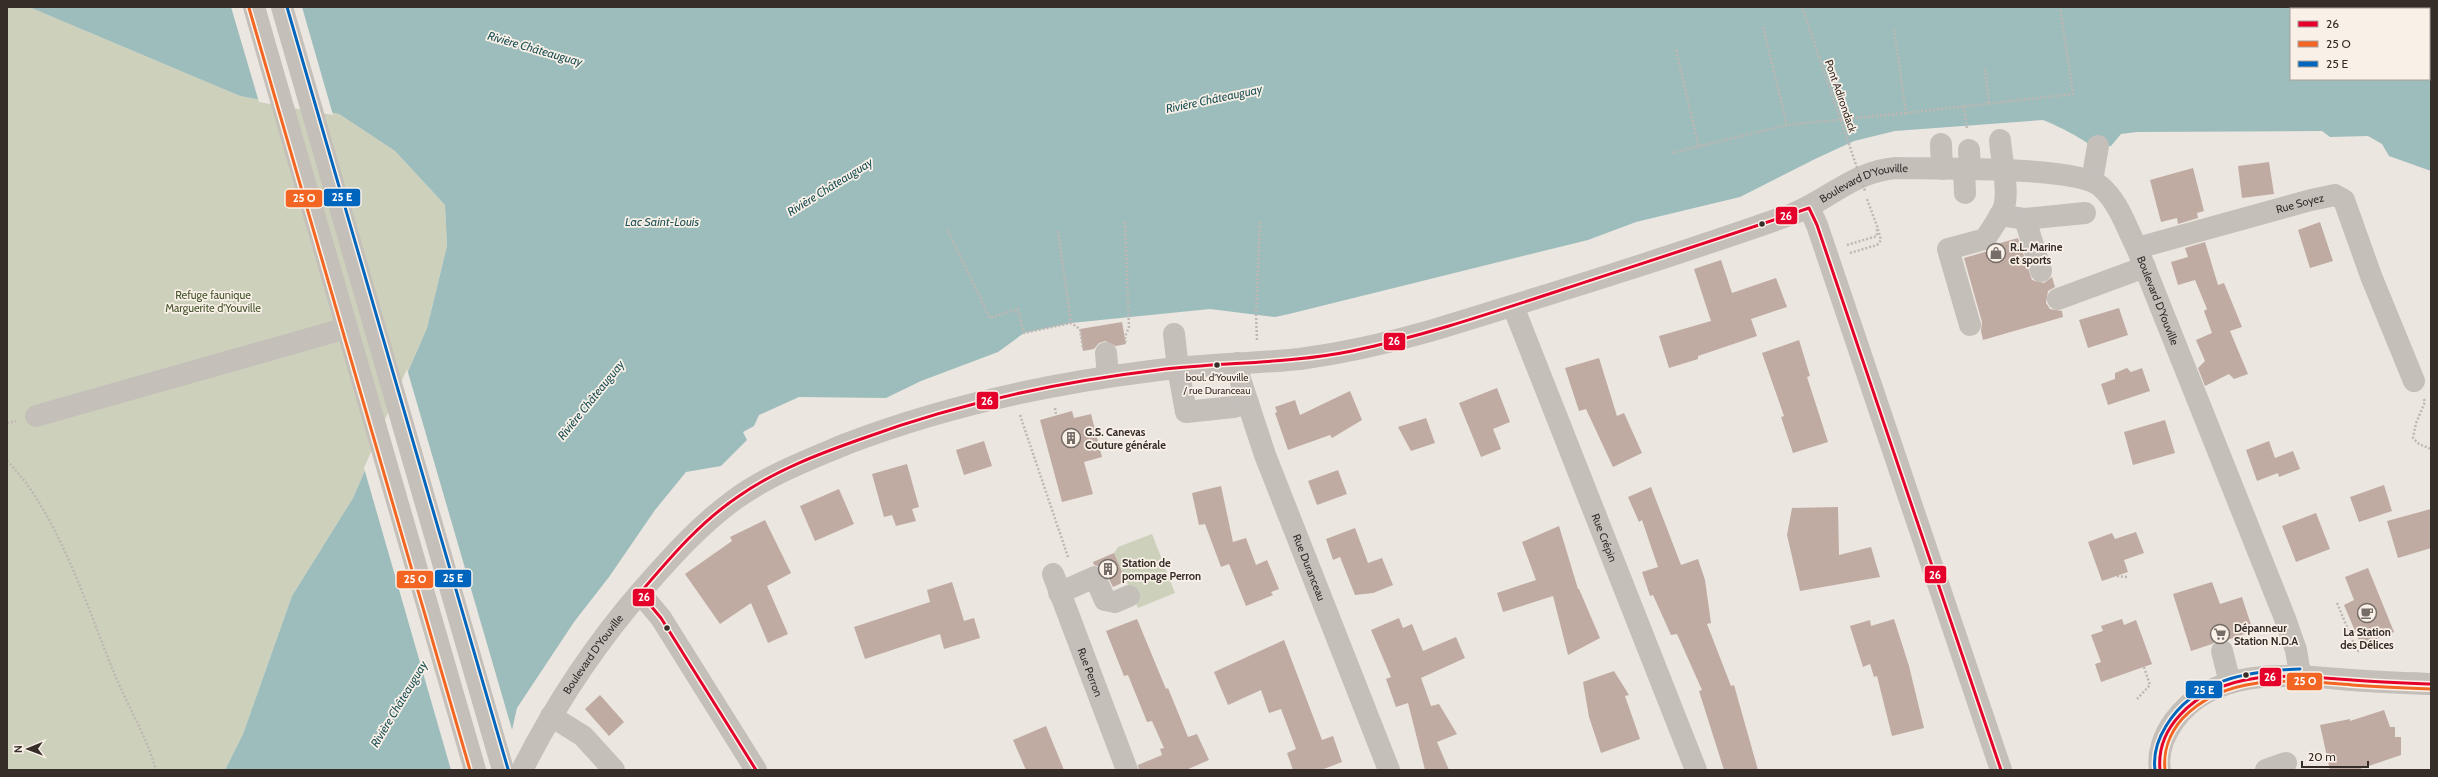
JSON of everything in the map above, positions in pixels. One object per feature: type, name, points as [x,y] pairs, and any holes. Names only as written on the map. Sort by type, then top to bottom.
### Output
[{"type":"street","points":[[254,7],[475,770]]},
{"type":"street","points":[[282,7],[503,770]]},
{"type":"street","points":[[1970,325],[1948,249],[1985,239],[2000,215],[2005,203],[2000,140]]},
{"type":"street","points":[[1941,144],[1942,169]]},
{"type":"street","points":[[2092,181],[2098,146]]},
{"type":"street","points":[[1965,193],[1968,163]]},
{"type":"street","name":"Boulevard D'Youville","points":[[522,770],[550,716],[596,647],[683,543],[705,522],[759,483],[811,458],[871,435],[960,407],[1044,387],[1108,376],[1178,368],[1287,360],[1348,352],[1420,334],[1513,306],[1809,208],[1854,178],[1874,170],[1896,168],[1942,169],[1968,163],[2003,171],[2056,174],[2092,181],[2112,199],[2141,258],[2288,627],[2296,650],[2300,674]]},
{"type":"street","name":"Rue Soyez","points":[[2058,299],[2141,258],[2311,200],[2335,196],[2344,200],[2350,214],[2371,276],[2414,381]]},
{"type":"street","points":[[1809,208],[1817,225],[2001,770]]},
{"type":"street","points":[[2000,215],[2025,219],[2085,213]]},
{"type":"street","points":[[2025,219],[2040,271]]},
{"type":"street","name":"Rue Crépin","points":[[1513,306],[1696,770]]},
{"type":"street","points":[[36,416],[347,328]]},
{"type":"street","points":[[1174,334],[1178,368],[1186,412],[1233,407],[1248,403]]},
{"type":"street","points":[[1106,353],[1108,376]]},
{"type":"street","name":"Rue Duranceau","points":[[1238,363],[1239,376],[1265,455],[1389,770]]},
{"type":"street","points":[[1056,584],[1095,577],[1105,600],[1115,602],[1129,596]]},
{"type":"street","name":"Rue Perron","points":[[1056,584],[1127,770]]},
{"type":"street","points":[[640,593],[661,618],[756,770]]},
{"type":"street","points":[[2222,651],[2230,683]]},
{"type":"street","points":[[2160,770],[2163,742],[2178,715],[2204,695],[2230,683],[2275,674],[2300,674],[2431,684]]},
{"type":"street","points":[[550,716],[583,736],[614,770]]},
{"type":"street","points":[[2266,770],[2286,764]]},
{"type":"path","name":"Pont Adirondack","points":[[1802,7],[1865,191]]},
{"type":"path","points":[[1672,153],[1787,125],[2073,94],[2060,7]]},
{"type":"path","points":[[1763,27],[1787,125]]},
{"type":"path","points":[[1894,29],[1906,113]]},
{"type":"path","points":[[1676,50],[1699,147]]},
{"type":"path","points":[[1985,69],[1989,104]]},
{"type":"path","points":[[1842,256],[1877,245],[1881,240],[1866,194]]},
{"type":"path","points":[[1257,343],[1256,315],[1260,220]]},
{"type":"path","points":[[1125,222],[1129,327],[1125,336]]},
{"type":"path","points":[[1850,244],[1877,236],[1877,226]]},
{"type":"path","points":[[947,230],[990,318],[1018,308],[1024,333],[1071,322],[1058,231]]},
{"type":"path","points":[[2426,402],[2416,423],[2413,438],[2418,444],[2431,449]]},
{"type":"path","points":[[1019,412],[1068,555],[1056,584]]},
{"type":"path","points":[[7,461],[20,474],[57,536],[116,677],[152,756],[156,770]]},
{"type":"path","points":[[2117,576],[2127,577]]},
{"type":"path","points":[[2337,603],[2357,651],[2379,642],[2377,639]]},
{"type":"path","points":[[2137,699],[2150,685],[2144,667]]},
{"type":"green space","name":"Refuge faunique Marguerite d'Youville","points":[[7,7],[29,7],[240,96],[339,114],[395,151],[445,205],[447,246],[427,328],[353,498],[292,596],[243,734],[225,770],[7,770]]},
{"type":"green space","points":[[1152,534],[1175,593],[1138,608],[1114,553],[1118,547]]},
{"type":"water","name":"Lac Saint-Louis","points":[[29,7],[2431,7],[2431,171],[2389,156],[2382,144],[2368,136],[2330,137],[2322,131],[2137,132],[2121,134],[2111,146],[2091,146],[2082,139],[2043,120],[1895,131],[1854,141],[1740,197],[1636,222],[1588,240],[1289,314],[1275,317],[1210,309],[1071,323],[1024,333],[998,352],[921,381],[886,398],[799,397],[759,415],[754,426],[743,432],[747,440],[721,466],[686,472],[655,510],[609,577],[574,622],[517,708],[512,730],[492,770],[225,770],[243,734],[292,596],[353,498],[427,328],[447,246],[445,205],[395,151],[339,114],[240,96]]},
{"type":"pier","points":[[231,7],[302,7],[333,115],[259,102]]},
{"type":"pier","points":[[407,369],[513,733],[495,770],[451,770],[364,468]]},
{"type":"building","points":[[2269,162],[2274,194],[2242,198],[2238,166]]},
{"type":"building","points":[[2193,168],[2204,211],[2197,213],[2198,218],[2178,224],[2177,218],[2161,222],[2150,180]]},
{"type":"building","points":[[2320,222],[2333,261],[2310,268],[2298,230]]},
{"type":"building","points":[[2018,238],[2032,280],[2044,283],[2052,277],[2055,287],[2048,291],[2046,303],[2050,309],[2062,311],[2063,317],[1983,340],[1981,331],[1982,322],[1964,258],[1988,251],[1997,244]]},
{"type":"building","points":[[2205,242],[2218,285],[2224,283],[2242,327],[2230,331],[2248,374],[2234,379],[2229,374],[2205,386],[2198,368],[2205,361],[2196,340],[2212,333],[2204,311],[2207,309],[2195,280],[2178,285],[2171,262],[2188,257],[2185,248]]},
{"type":"building","points":[[1721,260],[1732,293],[1776,278],[1787,307],[1751,319],[1757,336],[1698,356],[1698,359],[1669,368],[1659,336],[1711,321],[1694,269]]},
{"type":"building","points":[[2119,308],[2128,335],[2088,348],[2079,320]]},
{"type":"building","points":[[1122,322],[1126,344],[1116,346],[1105,341],[1099,343],[1094,349],[1083,351],[1080,329]]},
{"type":"building","points":[[1799,340],[1810,376],[1807,377],[1828,442],[1793,453],[1781,417],[1784,416],[1762,353]]},
{"type":"building","points":[[1599,358],[1617,416],[1624,413],[1642,453],[1613,467],[1586,409],[1579,411],[1565,368]]},
{"type":"building","points":[[2127,368],[2131,372],[2142,368],[2150,391],[2108,405],[2101,384],[2115,379],[2115,373]]},
{"type":"building","points":[[1497,388],[1510,422],[1493,429],[1501,449],[1481,457],[1459,403]]},
{"type":"building","points":[[1350,391],[1362,420],[1332,438],[1330,435],[1288,450],[1275,413],[1277,412],[1275,407],[1295,400],[1300,415]]},
{"type":"building","name":"G.S. Canevas Couture générale","points":[[1072,411],[1074,418],[1091,414],[1102,457],[1084,462],[1093,494],[1062,502],[1040,420]]},
{"type":"building","points":[[1426,418],[1435,443],[1411,451],[1398,427]]},
{"type":"building","points":[[2165,420],[2175,453],[2133,465],[2124,432]]},
{"type":"building","points":[[984,441],[992,466],[964,475],[956,450]]},
{"type":"building","points":[[2269,441],[2275,458],[2293,451],[2300,469],[2279,477],[2278,473],[2257,481],[2246,450]]},
{"type":"building","points":[[907,464],[919,507],[912,509],[916,521],[896,526],[892,515],[884,517],[872,474]]},
{"type":"building","points":[[1338,470],[1347,494],[1317,505],[1308,481]]},
{"type":"building","points":[[2384,485],[2392,511],[2359,522],[2350,497]]},
{"type":"building","points":[[1221,486],[1233,542],[1246,538],[1256,565],[1267,560],[1279,589],[1271,592],[1273,595],[1246,606],[1229,564],[1221,567],[1205,524],[1199,525],[1192,493]]},
{"type":"building","points":[[1651,487],[1681,565],[1698,559],[1705,580],[1711,623],[1707,624],[1731,686],[1734,685],[1758,770],[1724,770],[1699,691],[1702,690],[1677,634],[1671,635],[1653,595],[1650,596],[1642,572],[1658,567],[1642,520],[1639,522],[1628,497]]},
{"type":"building","points":[[839,489],[854,524],[815,541],[800,506]]},
{"type":"building","points":[[1838,507],[1839,555],[1871,547],[1880,577],[1800,591],[1787,535],[1792,508]]},
{"type":"building","points":[[2431,509],[2431,548],[2398,558],[2387,521]]},
{"type":"building","points":[[2316,513],[2330,549],[2296,562],[2282,526]]},
{"type":"building","points":[[765,520],[791,573],[767,586],[788,634],[768,643],[751,603],[720,624],[685,574],[732,541],[730,537]]},
{"type":"building","points":[[1559,526],[1578,589],[1600,638],[1568,655],[1553,596],[1503,612],[1497,593],[1536,580],[1522,542]]},
{"type":"building","points":[[1355,528],[1368,563],[1382,558],[1393,585],[1373,593],[1355,595],[1340,557],[1333,560],[1326,539]]},
{"type":"building","points":[[2136,532],[2144,553],[2124,560],[2128,572],[2102,581],[2088,542],[2112,533],[2115,539]]},
{"type":"building","name":"Station de pompage Perron","points":[[1114,553],[1126,581],[1113,587],[1103,567],[1094,565],[1093,562]]},
{"type":"building","name":"La Station des Délices","points":[[2368,568],[2394,632],[2361,645],[2344,605],[2354,600],[2345,577]]},
{"type":"building","points":[[952,582],[964,621],[974,618],[980,638],[944,649],[940,634],[865,659],[854,627],[930,602],[927,590]]},
{"type":"building","points":[[2212,582],[2220,604],[2242,597],[2253,631],[2227,640],[2219,639],[2212,644],[2191,651],[2173,594]]},
{"type":"building","points":[[1399,618],[1403,628],[1412,624],[1423,651],[1456,637],[1465,658],[1421,678],[1431,706],[1439,704],[1457,734],[1437,742],[1449,770],[1425,770],[1408,703],[1396,707],[1386,679],[1391,677],[1371,630]]},
{"type":"building","points":[[1137,619],[1188,737],[1197,734],[1209,760],[1186,770],[1139,770],[1138,765],[1162,755],[1160,749],[1164,748],[1152,721],[1147,722],[1128,675],[1124,676],[1106,631]]},
{"type":"building","points":[[1894,619],[1909,666],[1924,728],[1892,736],[1877,676],[1874,677],[1870,664],[1863,667],[1850,626],[1870,620],[1871,626]]},
{"type":"building","points":[[2122,619],[2124,625],[2136,620],[2152,664],[2101,682],[2095,664],[2101,662],[2091,635],[2103,631],[2101,626]]},
{"type":"building","points":[[1284,640],[1322,740],[1333,736],[1342,762],[1321,770],[1293,770],[1287,753],[1296,749],[1281,709],[1269,713],[1261,690],[1228,705],[1214,672]]},
{"type":"building","points":[[1614,671],[1629,695],[1625,696],[1640,739],[1601,753],[1589,717],[1583,682]]},
{"type":"building","points":[[600,695],[624,722],[609,736],[585,709]]},
{"type":"building","points":[[2384,710],[2390,727],[2395,727],[2395,737],[2401,737],[2401,755],[2357,770],[2330,770],[2320,725],[2350,719],[2350,721]]},
{"type":"building","points":[[1046,726],[1064,770],[1026,770],[1013,740]]},
{"type":"transit line","points":[[287,7],[508,769]]},
{"type":"transit line","points":[[249,8],[470,770]]},
{"type":"transit line","name":"26","points":[[756,770],[661,618],[640,593],[686,541],[711,517],[739,496],[768,478],[815,456],[900,426],[936,414],[1009,395],[1083,381],[1158,370],[1206,365],[1279,361],[1328,355],[1352,351],[1406,338],[1459,323],[1809,208],[1817,225],[2001,770]]},
{"type":"transit line","points":[[2155,770],[2155,753],[2163,731],[2178,710],[2192,698],[2207,688],[2224,681],[2261,672],[2300,669]]},
{"type":"transit line","name":"26","points":[[2160,770],[2160,755],[2164,740],[2167,733],[2180,715],[2198,700],[2217,689],[2238,682],[2283,676],[2431,684]]},
{"type":"transit line","points":[[2165,769],[2165,756],[2168,742],[2182,719],[2200,704],[2219,693],[2240,686],[2261,682],[2284,681],[2431,689]]},
{"type":"place","name":"R.L. Marine et sports","points":[[1996,253]]},
{"type":"place","name":"boul. d'Youville / rue Duranceau","points":[[1217,365]]},
{"type":"place","name":"G.S. Canevas Couture générale","points":[[1071,438]]},
{"type":"place","name":"Station de pompage Perron","points":[[1108,569]]},
{"type":"place","name":"La Station des Délices","points":[[2367,613]]},
{"type":"place","name":"Dépanneur Station N.D.A","points":[[2220,634]]},
{"type":"water label","name":"Rivière Châteauguay","points":[[535,49]]},
{"type":"water label","name":"Rivière Châteauguay","points":[[1214,99]]},
{"type":"water label","name":"Rivière Châteauguay","points":[[830,187]]},
{"type":"water label","name":"Rivière Châteauguay","points":[[591,400]]},
{"type":"water label","name":"Rivière Châteauguay","points":[[399,704]]}]
